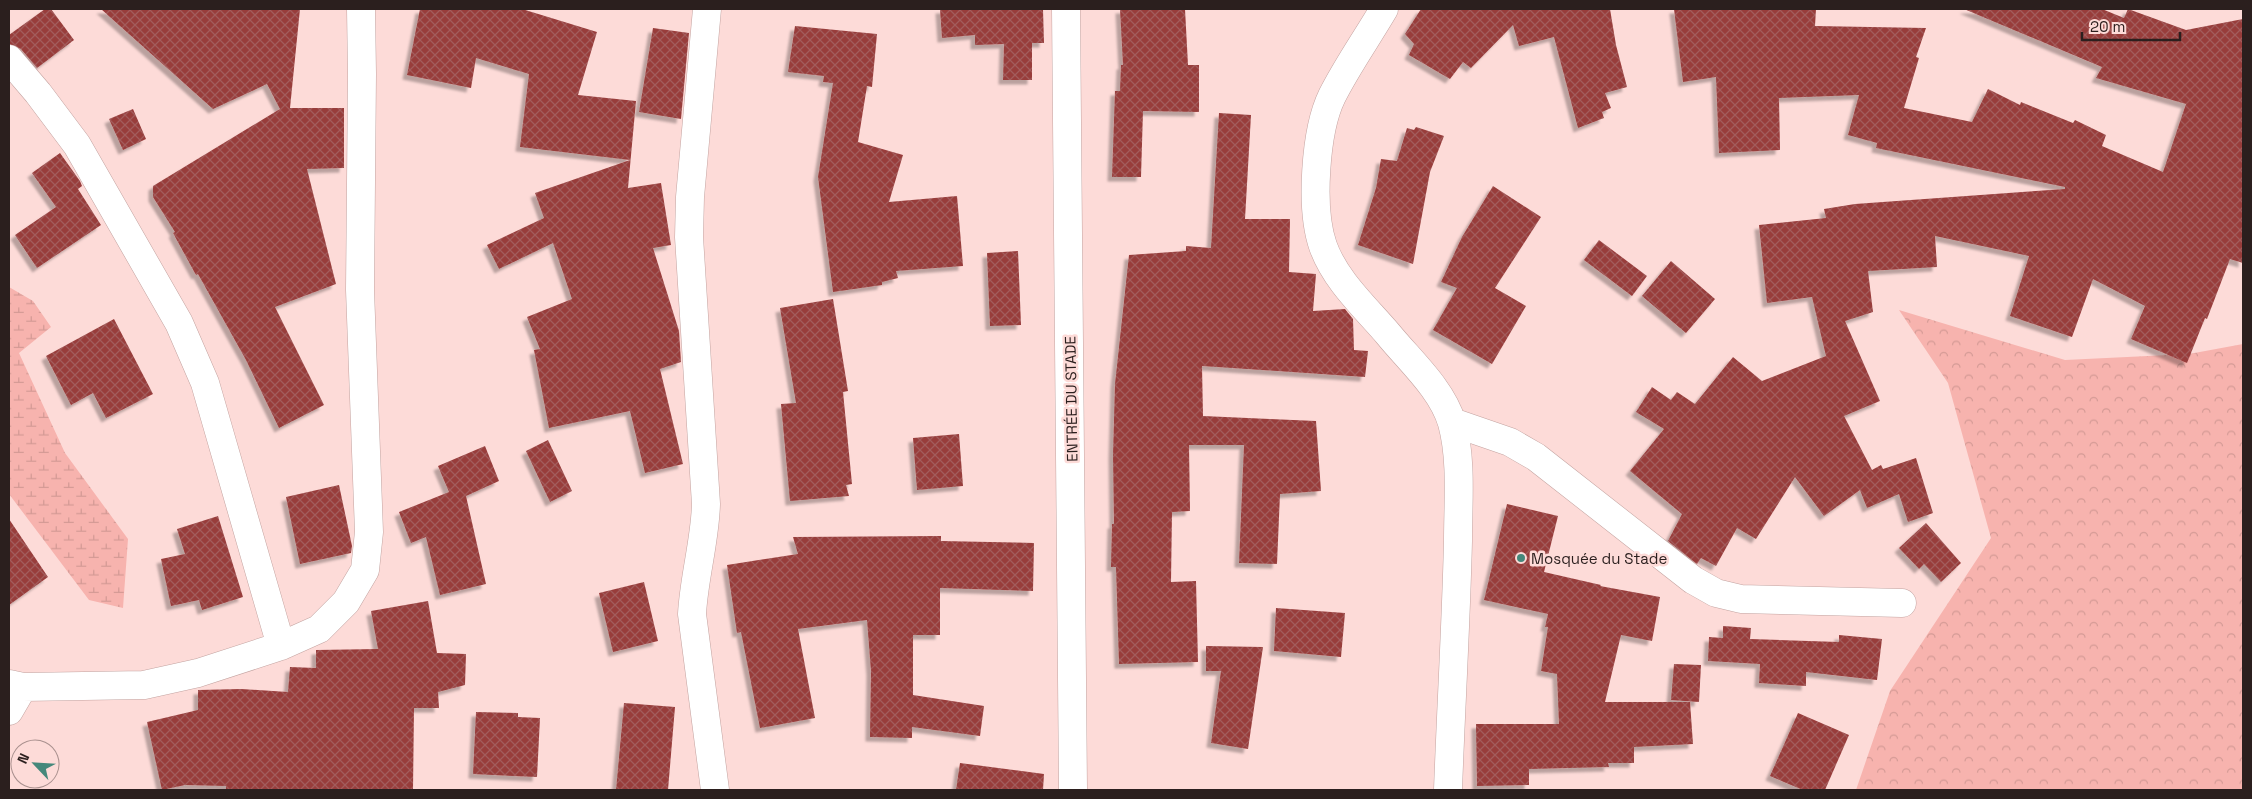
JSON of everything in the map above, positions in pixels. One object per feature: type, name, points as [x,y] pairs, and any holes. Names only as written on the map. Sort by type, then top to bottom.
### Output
[{"type":"street","points":[[9,711],[16,685],[144,685],[198,673],[282,646],[319,630],[346,602],[365,570],[369,532],[360,290],[361,9]]},
{"type":"street","points":[[706,9],[689,237],[706,504],[705,522],[694,586],[692,614],[716,790]]},
{"type":"street","name":"ENTRÉE DU STADE","points":[[1066,9],[1073,790]]},
{"type":"street","points":[[1384,9],[1332,98],[1318,145],[1316,202],[1323,246],[1340,279],[1438,394],[1452,422],[1458,467],[1457,610],[1453,651],[1448,790]]},
{"type":"street","points":[[9,59],[38,93],[77,145],[179,323],[205,383],[282,646]]},
{"type":"street","points":[[1452,422],[1510,442],[1536,456],[1693,580],[1716,593],[1740,599],[1902,603]]},
{"type":"green space","points":[[9,287],[33,301],[51,327],[19,353],[65,453],[128,539],[123,608],[89,600],[9,494]]},
{"type":"green space","points":[[1899,310],[2065,360],[2189,354],[2243,344],[2243,790],[1856,790],[1890,691],[1991,538],[1948,383]]},
{"type":"building","points":[[45,9],[51,9],[74,40],[37,68],[21,49],[9,44],[9,35]]},
{"type":"building","points":[[101,9],[300,9],[290,108],[344,108],[344,168],[307,169],[336,284],[275,307],[324,405],[279,428],[246,360],[198,274],[196,275],[173,233],[175,232],[153,197],[153,186],[280,109],[267,84],[213,109]]},
{"type":"building","points":[[420,9],[522,9],[597,32],[578,95],[636,101],[628,188],[661,183],[671,245],[653,248],[679,331],[681,362],[660,369],[683,464],[645,473],[630,411],[549,428],[534,350],[540,349],[527,317],[572,299],[553,243],[499,269],[487,245],[544,218],[535,193],[630,160],[520,147],[529,74],[476,58],[471,88],[407,75]]},
{"type":"building","points":[[940,9],[1043,9],[1044,43],[1032,43],[1032,80],[1003,80],[1004,44],[975,45],[975,35],[942,38]]},
{"type":"building","points":[[1120,9],[1185,9],[1188,65],[1199,65],[1199,112],[1143,111],[1141,177],[1112,177],[1115,91],[1120,91],[1121,65],[1123,65]]},
{"type":"building","points":[[1421,9],[1610,9],[1616,45],[1627,87],[1605,93],[1611,108],[1602,112],[1604,118],[1578,128],[1554,37],[1519,46],[1513,25],[1471,68],[1463,62],[1450,79],[1409,55],[1414,44],[1405,34]]},
{"type":"building","points":[[1674,9],[1816,9],[1815,26],[1926,28],[1916,57],[1919,58],[1904,108],[1972,122],[1988,89],[2020,105],[2021,102],[2073,123],[2075,120],[2106,135],[2102,146],[2163,172],[2186,104],[2096,78],[2102,67],[1964,9],[2102,9],[2124,18],[2128,9],[2186,30],[2243,19],[2243,263],[2230,259],[2207,319],[2205,318],[2187,363],[2131,339],[2145,306],[2093,279],[2072,337],[2010,316],[2029,256],[1935,236],[1937,267],[1868,271],[1873,312],[1845,321],[1880,401],[1844,416],[1872,470],[1881,465],[1883,469],[1916,458],[1933,513],[1908,522],[1899,494],[1867,508],[1860,490],[1824,516],[1795,477],[1756,539],[1737,528],[1716,566],[1701,558],[1697,564],[1668,541],[1682,514],[1630,471],[1664,429],[1636,412],[1652,387],[1671,400],[1677,392],[1695,404],[1733,357],[1762,381],[1826,356],[1812,297],[1767,303],[1759,225],[1826,218],[1824,209],[1855,204],[2065,189],[2065,187],[1876,148],[1877,143],[1848,135],[1859,95],[1779,98],[1780,150],[1719,153],[1716,77],[1683,82]]},
{"type":"building","points":[[795,26],[877,34],[872,87],[867,86],[858,142],[903,155],[889,202],[957,196],[963,266],[896,271],[898,278],[882,282],[882,285],[833,292],[818,177],[833,83],[823,82],[824,76],[788,72]]},
{"type":"building","points":[[653,28],[689,33],[681,119],[639,112]]},
{"type":"building","points":[[133,109],[146,139],[123,150],[109,119]]},
{"type":"building","points":[[1219,113],[1251,115],[1245,219],[1290,219],[1289,272],[1316,274],[1313,311],[1345,309],[1353,319],[1354,350],[1368,351],[1365,377],[1202,366],[1203,416],[1316,421],[1321,491],[1280,494],[1277,564],[1239,563],[1244,445],[1189,445],[1190,511],[1172,512],[1171,582],[1196,581],[1198,662],[1119,664],[1116,567],[1111,567],[1112,524],[1114,524],[1113,455],[1115,384],[1129,255],[1186,251],[1186,246],[1211,248]]},
{"type":"building","points":[[1416,127],[1444,136],[1430,172],[1413,264],[1358,245],[1376,188],[1381,159],[1397,161],[1407,128],[1414,130]]},
{"type":"building","points":[[60,153],[80,181],[82,186],[78,189],[101,225],[37,268],[15,235],[56,207],[32,173]]},
{"type":"building","points":[[1493,186],[1541,217],[1495,288],[1526,306],[1492,364],[1433,330],[1457,288],[1441,282],[1462,237]]},
{"type":"building","points":[[1599,240],[1647,276],[1632,296],[1584,260]]},
{"type":"building","points":[[1018,251],[1021,325],[990,326],[987,253]]},
{"type":"building","points":[[1671,261],[1715,299],[1686,333],[1642,296]]},
{"type":"building","points":[[833,299],[848,391],[843,392],[852,484],[846,485],[849,496],[790,501],[781,404],[796,403],[780,308]]},
{"type":"building","points":[[114,319],[153,394],[106,418],[93,393],[71,405],[46,356]]},
{"type":"building","points":[[959,434],[963,486],[917,490],[913,438]]},
{"type":"building","points":[[548,440],[572,491],[550,502],[526,451]]},
{"type":"building","points":[[485,446],[499,481],[466,496],[486,584],[440,595],[426,537],[411,543],[399,512],[449,492],[438,466]]},
{"type":"building","points":[[339,485],[352,546],[351,553],[300,564],[286,497]]},
{"type":"building","points":[[1507,504],[1558,516],[1544,572],[1600,586],[1660,597],[1652,641],[1621,635],[1605,702],[1690,702],[1693,744],[1634,747],[1634,763],[1608,763],[1609,767],[1529,769],[1529,785],[1477,786],[1476,724],[1559,724],[1557,674],[1541,671],[1548,627],[1545,627],[1548,614],[1484,600]]},
{"type":"building","points":[[218,516],[243,597],[202,610],[199,600],[171,606],[161,559],[185,554],[177,529]]},
{"type":"building","points":[[9,519],[48,577],[9,605]]},
{"type":"building","points":[[1926,523],[1961,563],[1941,582],[1924,564],[1919,569],[1899,548]]},
{"type":"building","points":[[941,536],[941,541],[1034,543],[1033,591],[940,588],[940,635],[913,635],[913,695],[984,706],[980,736],[912,727],[912,738],[870,737],[871,671],[867,620],[798,629],[815,718],[760,728],[741,632],[737,633],[727,565],[798,554],[793,537]]},
{"type":"building","points":[[644,582],[658,641],[613,652],[599,593]]},
{"type":"building","points":[[428,601],[437,653],[466,654],[465,685],[438,692],[439,708],[414,708],[413,790],[226,790],[226,786],[185,785],[162,790],[147,722],[198,710],[198,690],[241,689],[288,692],[290,667],[316,668],[316,650],[378,649],[371,611]]},
{"type":"building","points":[[1276,608],[1345,613],[1341,657],[1274,651]]},
{"type":"building","points":[[1723,626],[1751,628],[1750,639],[1839,642],[1839,635],[1882,639],[1877,680],[1806,672],[1806,686],[1759,683],[1760,664],[1708,661],[1709,637],[1723,638]]},
{"type":"building","points":[[1206,646],[1263,647],[1248,749],[1211,743],[1221,671],[1206,671]]},
{"type":"building","points":[[1674,664],[1701,665],[1699,702],[1671,700]]},
{"type":"building","points":[[624,703],[675,707],[668,790],[616,790]]},
{"type":"building","points":[[476,712],[518,713],[518,717],[540,718],[537,777],[473,774]]},
{"type":"building","points":[[1798,713],[1849,735],[1825,790],[1803,790],[1770,776]]},
{"type":"building","points":[[960,763],[1044,774],[1043,790],[956,790]]},
{"type":"place","name":"Mosquée du Stade","points":[[1521,558]]}]
